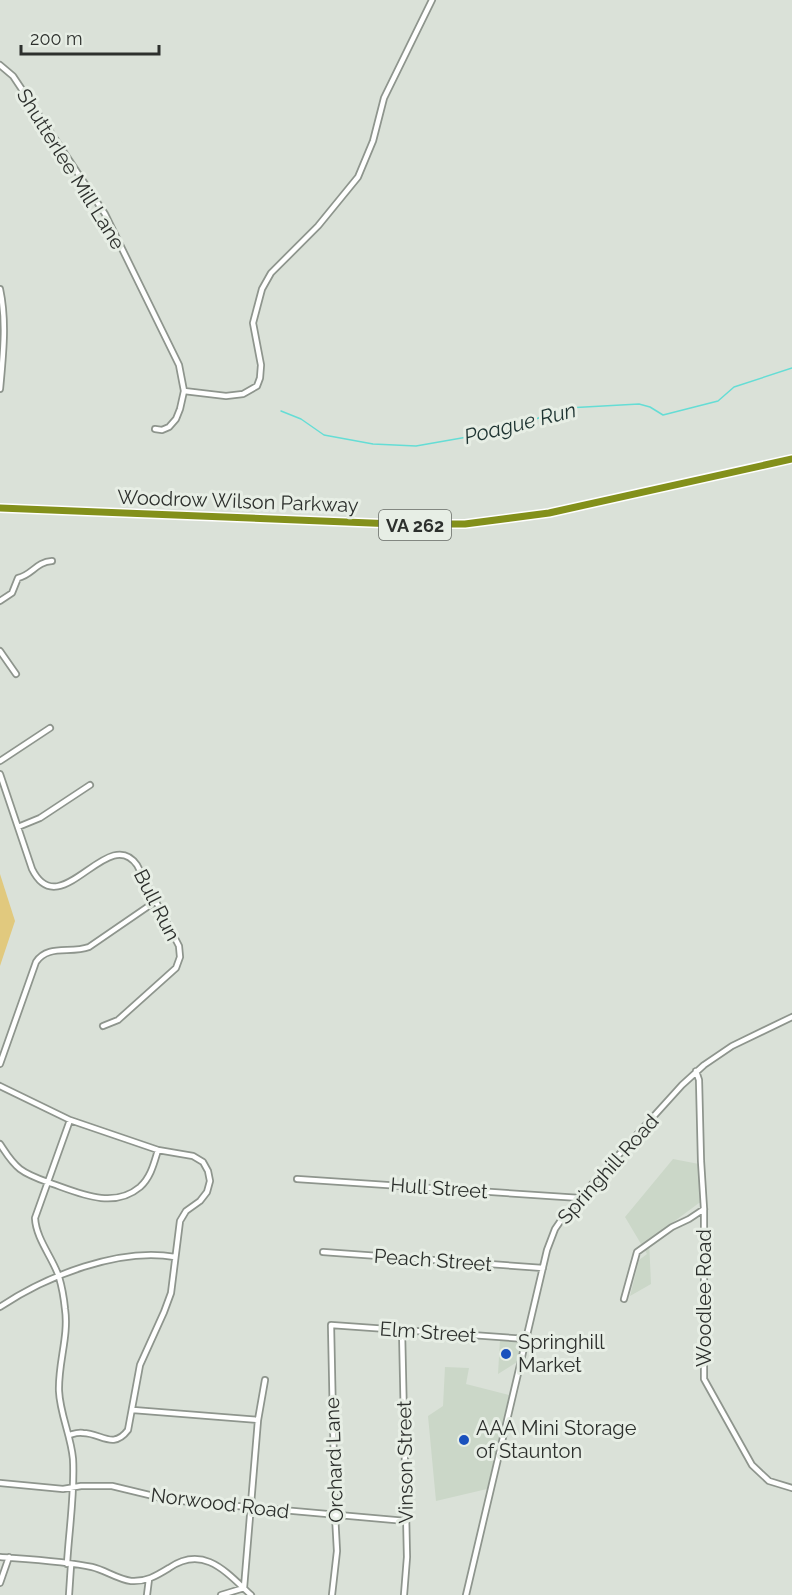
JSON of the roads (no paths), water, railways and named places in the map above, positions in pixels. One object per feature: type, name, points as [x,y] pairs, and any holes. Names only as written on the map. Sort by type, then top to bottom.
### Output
[{"type":"highway","name":"Woodrow Wilson Parkway","points":[[0,508],[395,524],[465,524],[549,513],[792,459]]},
{"type":"street","points":[[155,429],[165,429],[176,419],[184,391],[226,396],[243,394],[257,386],[261,365],[255,339],[254,320],[262,289],[271,273],[323,220],[358,177],[373,141],[384,98],[432,0]]},
{"type":"street","name":"Shutterlee Mill Lane","points":[[0,66],[13,76],[96,200],[118,239],[179,365],[184,391]]},
{"type":"street","points":[[0,289],[4,340],[0,389]]},
{"type":"street","points":[[0,601],[12,592],[18,578],[27,576],[40,563],[51,561]]},
{"type":"street","points":[[0,651],[16,674]]},
{"type":"street","points":[[0,761],[50,728]]},
{"type":"street","name":"Bull Run","points":[[0,774],[32,869],[43,882],[56,886],[67,884],[110,856],[122,854],[134,861],[179,946],[179,962],[176,968],[118,1020],[103,1026]]},
{"type":"street","points":[[18,827],[40,818],[90,785]]},
{"type":"street","points":[[0,1064],[36,962],[40,957],[51,951],[79,950],[89,947],[156,901]]},
{"type":"street","name":"Springhill Road","points":[[466,1595],[549,1242],[556,1226],[696,1071],[725,1050],[792,1017]]},
{"type":"street","name":"Woodlee Road","points":[[696,1071],[699,1080],[704,1209],[705,1382],[744,1454],[755,1469],[769,1480],[792,1488]]},
{"type":"street","points":[[0,1086],[70,1120],[158,1150],[197,1157],[206,1166],[210,1177],[206,1195],[188,1209],[180,1220],[176,1237],[171,1293],[140,1365],[129,1429],[119,1438],[109,1440],[84,1433],[69,1435]]},
{"type":"street","points":[[69,1595],[73,1463],[59,1390],[66,1319],[59,1277],[36,1224],[37,1211],[70,1120]]},
{"type":"street","points":[[0,1144],[9,1159],[20,1169],[90,1198],[100,1199],[120,1196],[136,1190],[147,1180],[158,1150]]},
{"type":"street","name":"Hull Street","points":[[297,1179],[580,1198]]},
{"type":"street","points":[[624,1299],[637,1252],[672,1227],[704,1209]]},
{"type":"street","name":"Peach Street","points":[[322,1252],[543,1268]]},
{"type":"street","points":[[0,1306],[29,1289],[108,1259],[128,1255],[158,1254],[175,1257]]},
{"type":"street","name":"Elm Street","points":[[330,1325],[526,1339]]},
{"type":"street","name":"Orchard Lane","points":[[330,1325],[334,1515],[337,1551],[332,1595]]},
{"type":"street","name":"Vinson Street","points":[[402,1330],[407,1557],[404,1595]]},
{"type":"street","points":[[244,1588],[258,1420],[265,1380]]},
{"type":"street","points":[[133,1410],[258,1420]]},
{"type":"street","name":"Norwood Road","points":[[0,1483],[72,1488],[112,1486],[162,1499],[250,1509],[406,1521]]},
{"type":"street","points":[[0,1557],[93,1567],[127,1580],[149,1580],[181,1561],[201,1560],[221,1568],[251,1595]]},
{"type":"street","points":[[0,1583],[9,1557]]},
{"type":"street","points":[[147,1595],[149,1580]]},
{"type":"street","points":[[221,1595],[244,1588]]},
{"type":"waterway","name":"Poague Run","points":[[281,411],[301,419],[324,435],[373,444],[416,446],[473,436],[507,424],[530,422],[567,408],[639,404],[650,407],[663,415],[718,401],[734,387],[792,368]]},
{"type":"place","name":"Springhill Market","points":[[506,1354]]},
{"type":"place","name":"AAA Mini Storage of Staunton","points":[[464,1440]]}]
